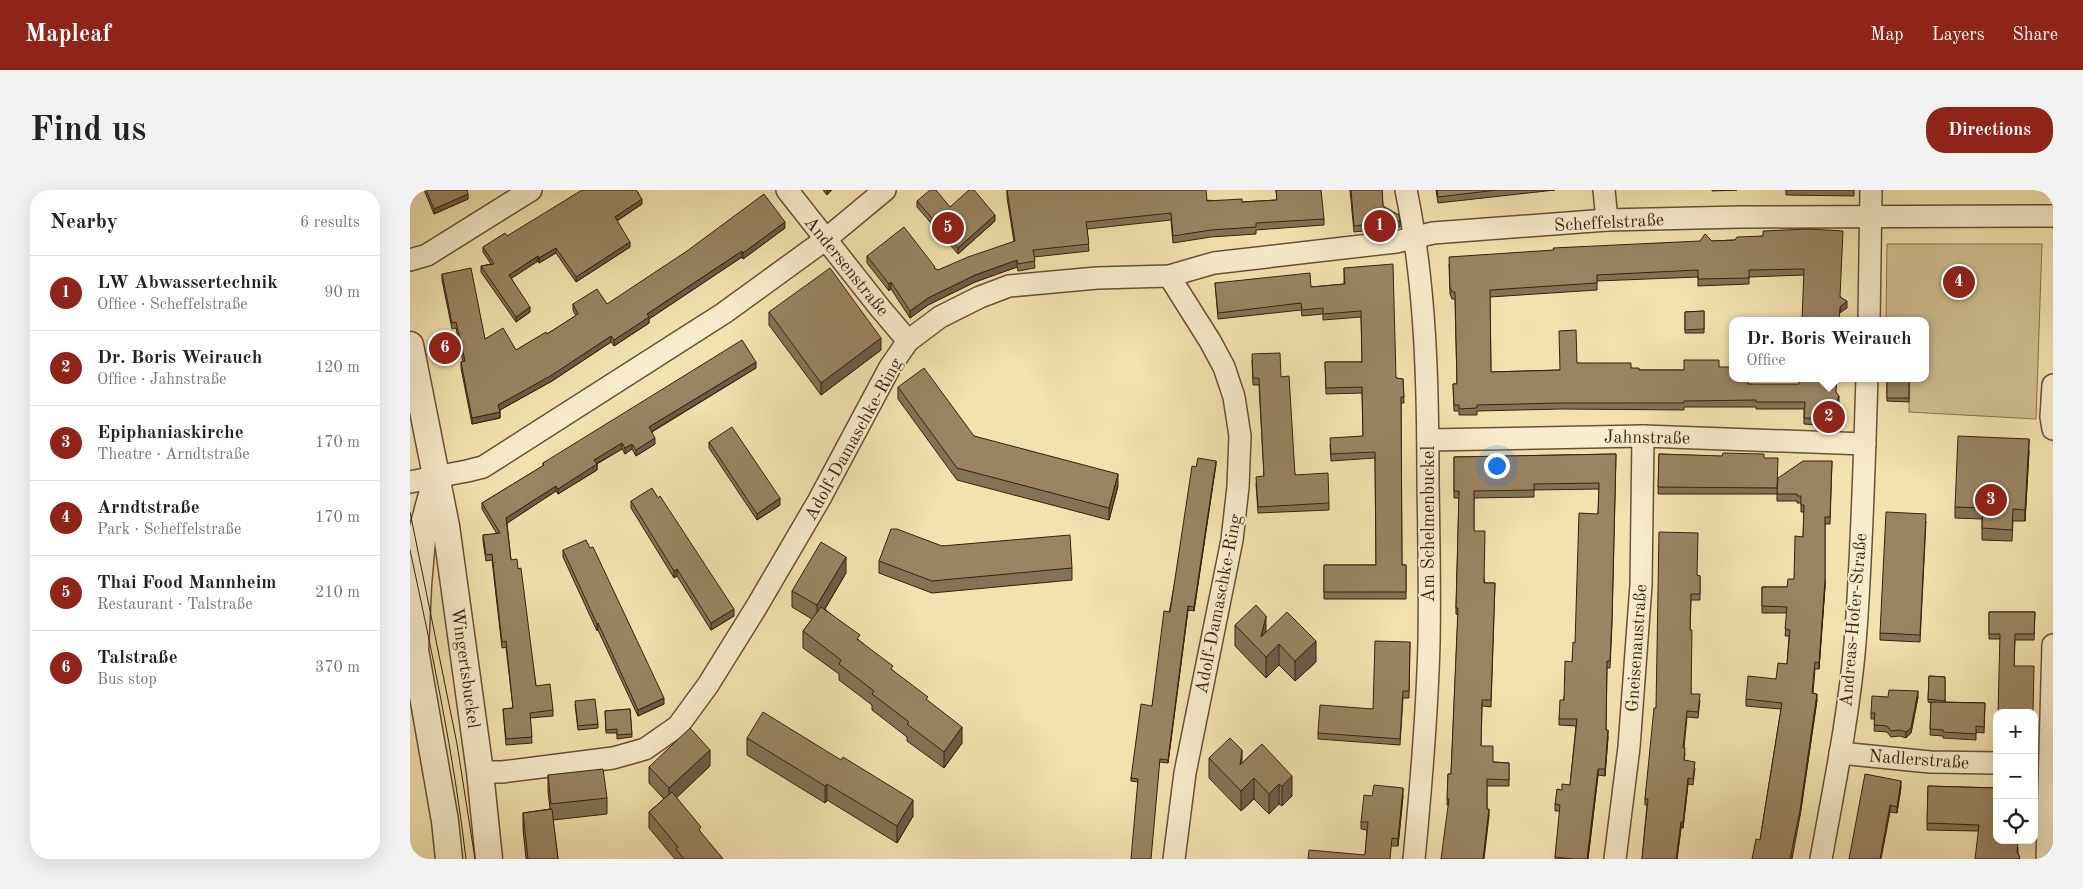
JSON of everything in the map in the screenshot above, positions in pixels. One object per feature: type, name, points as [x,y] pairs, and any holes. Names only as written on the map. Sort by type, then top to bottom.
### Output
[{"type":"street","points":[[410,260],[427,255],[531,190]]},
{"type":"street","name":"Andersenstraße","points":[[787,190],[908,341]]},
{"type":"street","points":[[410,482],[436,478],[483,466],[724,313],[826,239],[885,190]]},
{"type":"street","name":"Am Schelmenbuckel","points":[[1406,190],[1416,237],[1424,334],[1428,440],[1429,643],[1423,768],[1414,859]]},
{"type":"street","points":[[1604,190],[1607,220]]},
{"type":"street","points":[[1869,317],[1871,190]]},
{"type":"street","name":"Scheffelstraße","points":[[1169,276],[1214,263],[1396,242],[1433,232],[1607,220],[2053,216]]},
{"type":"street","name":"Adolf-Damaschke-Ring","points":[[491,772],[613,758],[645,749],[678,726],[708,685],[757,606],[819,500],[890,367],[908,341],[940,317],[980,297],[1009,286],[1096,278],[1169,276],[1224,367],[1234,397],[1240,436],[1238,487],[1232,540],[1185,773],[1174,859]]},
{"type":"street","name":"Wingertsbuckel","points":[[410,345],[446,526],[491,772],[489,859]]},
{"type":"street","name":"Andreas-Hofer-Straße","points":[[1821,859],[1840,753],[1855,644],[1867,382]]},
{"type":"street","points":[[2053,385],[2051,417],[2053,429]]},
{"type":"street","name":"Jahnstraße","points":[[1428,440],[1643,436],[1865,444]]},
{"type":"street","name":"Gneisenaustraße","points":[[1615,859],[1629,747],[1641,585],[1643,436]]},
{"type":"street","name":"Wingertsbuckel","points":[[436,478],[423,528],[413,641],[445,821],[449,859]]},
{"type":"street","points":[[2048,859],[2046,764],[2053,645]]},
{"type":"street","name":"Nadlerstraße","points":[[1840,753],[1930,762],[1993,763]]},
{"type":"shaded area","points":[[1887,244],[2042,244],[2036,419],[1909,412],[1909,382],[1929,382],[1929,317],[1886,317]]},
{"type":"building","points":[[426,190],[467,190],[468,194],[434,209]]},
{"type":"building","points":[[582,190],[636,190],[642,199],[615,217],[630,242],[576,277],[556,248],[539,258],[538,256],[509,275],[530,307],[516,317],[481,266],[494,264],[483,247],[505,233],[507,236]]},
{"type":"building","points":[[930,190],[936,190],[950,207],[969,190],[974,190],[995,215],[958,248],[917,201]]},
{"type":"building","points":[[1007,190],[1206,190],[1207,201],[1242,199],[1242,202],[1277,200],[1276,190],[1321,190],[1324,219],[1256,223],[1256,227],[1211,230],[1173,236],[1171,213],[1086,222],[1089,244],[1033,250],[1035,261],[1018,264],[1017,260],[975,275],[928,298],[910,311],[891,282],[889,284],[867,256],[904,227],[934,268],[938,270],[968,257],[1015,241]]},
{"type":"building","points":[[1351,190],[1382,190],[1383,206],[1399,215],[1400,221],[1354,226]]},
{"type":"building","points":[[1437,190],[1497,190],[1438,197]]},
{"type":"building","points":[[764,194],[785,222],[743,253],[742,251],[647,314],[649,317],[614,340],[611,336],[552,375],[498,405],[500,412],[472,418],[461,362],[465,361],[456,322],[452,323],[442,274],[471,268],[485,339],[503,328],[516,350],[546,332],[547,334],[578,314],[573,304],[597,289],[607,304],[687,251]]},
{"type":"building","points":[[1809,229],[1843,231],[1840,297],[1847,301],[1840,307],[1839,317],[1802,317],[1804,269],[1749,270],[1749,278],[1698,279],[1698,270],[1597,275],[1597,283],[1490,290],[1491,372],[1560,370],[1559,331],[1576,330],[1577,363],[1631,363],[1631,368],[1639,368],[1639,370],[1684,370],[1684,360],[1719,360],[1719,367],[1729,367],[1729,382],[1799,384],[1799,382],[1837,382],[1836,392],[1839,396],[1836,403],[1835,419],[1804,418],[1805,402],[1756,402],[1756,400],[1684,401],[1684,403],[1477,405],[1477,408],[1459,409],[1459,405],[1454,405],[1453,384],[1457,384],[1455,292],[1452,292],[1450,287],[1449,257],[1554,250],[1553,248],[1700,241],[1705,234],[1712,241],[1735,240],[1737,237],[1763,236],[1763,231]]},
{"type":"building","points":[[1393,264],[1396,378],[1403,379],[1404,397],[1401,397],[1402,565],[1406,565],[1406,592],[1324,592],[1324,565],[1376,565],[1375,452],[1331,454],[1330,438],[1363,436],[1362,387],[1326,388],[1325,362],[1362,362],[1361,311],[1323,314],[1323,308],[1302,310],[1301,303],[1218,313],[1215,283],[1310,273],[1311,287],[1345,284],[1344,268]]},
{"type":"building","points":[[830,268],[881,338],[821,383],[769,312]]},
{"type":"building","points":[[1704,311],[1704,329],[1685,330],[1685,312]]},
{"type":"building","points":[[742,340],[756,362],[649,427],[655,438],[636,450],[632,444],[625,448],[622,443],[594,460],[597,464],[558,489],[556,486],[506,518],[511,560],[517,559],[518,569],[521,568],[536,686],[550,684],[553,710],[530,713],[532,737],[506,739],[503,709],[513,708],[506,641],[502,642],[492,554],[486,555],[483,535],[500,533],[482,503]]},
{"type":"building","points":[[1280,353],[1281,377],[1289,376],[1295,475],[1328,473],[1329,503],[1258,507],[1256,477],[1264,476],[1259,378],[1253,378],[1252,354]]},
{"type":"building","points":[[924,368],[974,436],[1118,474],[1109,508],[957,468],[898,387]]},
{"type":"building","points":[[1887,382],[1909,382],[1909,398],[1887,398]]},
{"type":"building","points":[[732,427],[780,498],[757,514],[709,442]]},
{"type":"building","points":[[1958,436],[2029,439],[2025,510],[2013,509],[2012,530],[1982,528],[1983,508],[1955,507]]},
{"type":"building","points":[[1723,453],[1764,454],[1764,458],[1778,458],[1777,488],[1658,487],[1659,454],[1722,456]]},
{"type":"building","points":[[1616,454],[1612,618],[1610,661],[1607,661],[1606,730],[1608,730],[1605,769],[1598,769],[1587,859],[1555,857],[1560,805],[1555,804],[1557,789],[1562,790],[1562,784],[1570,785],[1577,719],[1559,719],[1560,700],[1564,700],[1565,661],[1572,662],[1573,642],[1575,643],[1579,513],[1598,514],[1599,483],[1534,484],[1534,490],[1474,491],[1474,531],[1485,531],[1484,583],[1495,583],[1491,700],[1482,700],[1481,746],[1493,746],[1493,762],[1509,763],[1509,780],[1487,779],[1487,809],[1489,809],[1483,859],[1441,859],[1449,799],[1447,799],[1448,774],[1451,774],[1458,608],[1456,608],[1459,491],[1454,491],[1454,457]]},
{"type":"building","points":[[1198,458],[1216,461],[1194,607],[1188,606],[1168,760],[1160,759],[1151,859],[1131,859],[1138,779],[1131,778],[1141,704],[1152,706],[1164,611],[1170,612],[1192,466],[1196,467]]},
{"type":"building","points":[[1803,461],[1832,461],[1830,517],[1825,517],[1825,580],[1819,663],[1815,662],[1812,693],[1817,694],[1800,810],[1790,859],[1752,859],[1756,839],[1760,840],[1782,703],[1746,699],[1748,676],[1776,679],[1778,663],[1787,664],[1790,630],[1785,629],[1787,607],[1762,606],[1762,587],[1787,587],[1788,579],[1794,579],[1795,536],[1803,537],[1804,505],[1801,505],[1801,496],[1797,496],[1797,494],[1777,494],[1778,478]]},
{"type":"building","points":[[652,488],[658,498],[660,496],[734,609],[711,623],[677,569],[674,571],[631,501]]},
{"type":"building","points":[[1886,512],[1926,514],[1920,635],[1880,633]]},
{"type":"building","points":[[891,529],[897,529],[942,546],[1070,535],[1072,568],[932,581],[879,561]]},
{"type":"building","points":[[1659,532],[1698,533],[1697,575],[1700,576],[1700,594],[1691,594],[1690,630],[1692,630],[1691,694],[1700,694],[1698,712],[1687,711],[1683,748],[1685,748],[1684,760],[1695,762],[1693,779],[1688,778],[1683,822],[1681,822],[1676,859],[1642,859],[1648,799],[1645,799],[1654,708],[1656,708]]},
{"type":"building","points":[[586,540],[590,548],[593,547],[664,698],[638,710],[563,550]]},
{"type":"building","points":[[821,542],[846,557],[817,605],[792,591]]},
{"type":"building","points":[[1256,605],[1266,616],[1261,637],[1287,612],[1316,641],[1295,661],[1279,644],[1266,657],[1235,625]]},
{"type":"building","points":[[821,607],[860,635],[857,639],[893,666],[891,669],[928,697],[926,699],[962,727],[944,752],[872,694],[874,691],[839,664],[841,660],[803,631]]},
{"type":"building","points":[[1989,612],[2035,612],[2034,634],[2015,634],[2014,666],[2034,666],[2033,709],[1998,709],[2000,634],[1989,634]]},
{"type":"building","points":[[1375,641],[1410,642],[1409,691],[1403,691],[1400,739],[1318,733],[1320,705],[1373,709]]},
{"type":"building","points":[[1929,676],[1945,677],[1945,701],[1928,699]]},
{"type":"building","points":[[1889,690],[1918,691],[1911,728],[1906,732],[1900,730],[1891,731],[1887,726],[1874,725],[1875,713],[1871,713],[1872,696],[1888,697]]},
{"type":"building","points":[[595,699],[598,724],[578,726],[575,701]]},
{"type":"building","points":[[1931,702],[1985,703],[1984,727],[1976,726],[1976,734],[1943,732],[1943,730],[1930,729]]},
{"type":"building","points":[[630,709],[632,734],[617,735],[617,729],[606,730],[605,711]]},
{"type":"building","points":[[763,712],[841,760],[843,757],[913,800],[897,826],[827,784],[825,786],[747,738]]},
{"type":"building","points":[[690,728],[710,750],[669,788],[649,767]]},
{"type":"building","points":[[1230,738],[1242,750],[1240,765],[1262,744],[1292,776],[1282,786],[1279,784],[1269,794],[1254,778],[1241,791],[1209,758]]},
{"type":"building","points":[[603,769],[607,798],[551,804],[548,775]]},
{"type":"building","points":[[1865,774],[1901,781],[1897,807],[1890,805],[1880,859],[1849,859]]},
{"type":"building","points":[[1374,785],[1403,788],[1398,839],[1392,838],[1390,859],[1308,859],[1309,850],[1365,855],[1368,822],[1361,822],[1364,795],[1372,796]]},
{"type":"building","points":[[1928,786],[1993,788],[1993,844],[2018,844],[2017,852],[2020,857],[2018,859],[1975,859],[1979,825],[1927,823]]},
{"type":"building","points":[[672,792],[701,827],[699,830],[723,859],[684,859],[676,849],[678,847],[649,812]]},
{"type":"building","points":[[552,809],[558,859],[528,859],[523,813]]},
{"type":"tram line","points":[[410,512],[457,744],[475,859]]},
{"type":"tram line","points":[[410,550],[449,742],[466,859]]},
{"type":"place","name":"LW Abwassertechnik","points":[[1380,226]]},
{"type":"place","name":"Thai Food Mannheim","points":[[948,228]]},
{"type":"place","name":"Arndtstraße","points":[[1959,282]]},
{"type":"place","name":"Talstraße","points":[[445,348]]},
{"type":"place","name":"Dr. Boris Weirauch","points":[[1829,417]]},
{"type":"place","name":"Epiphaniaskirche","points":[[1991,500]]}]
